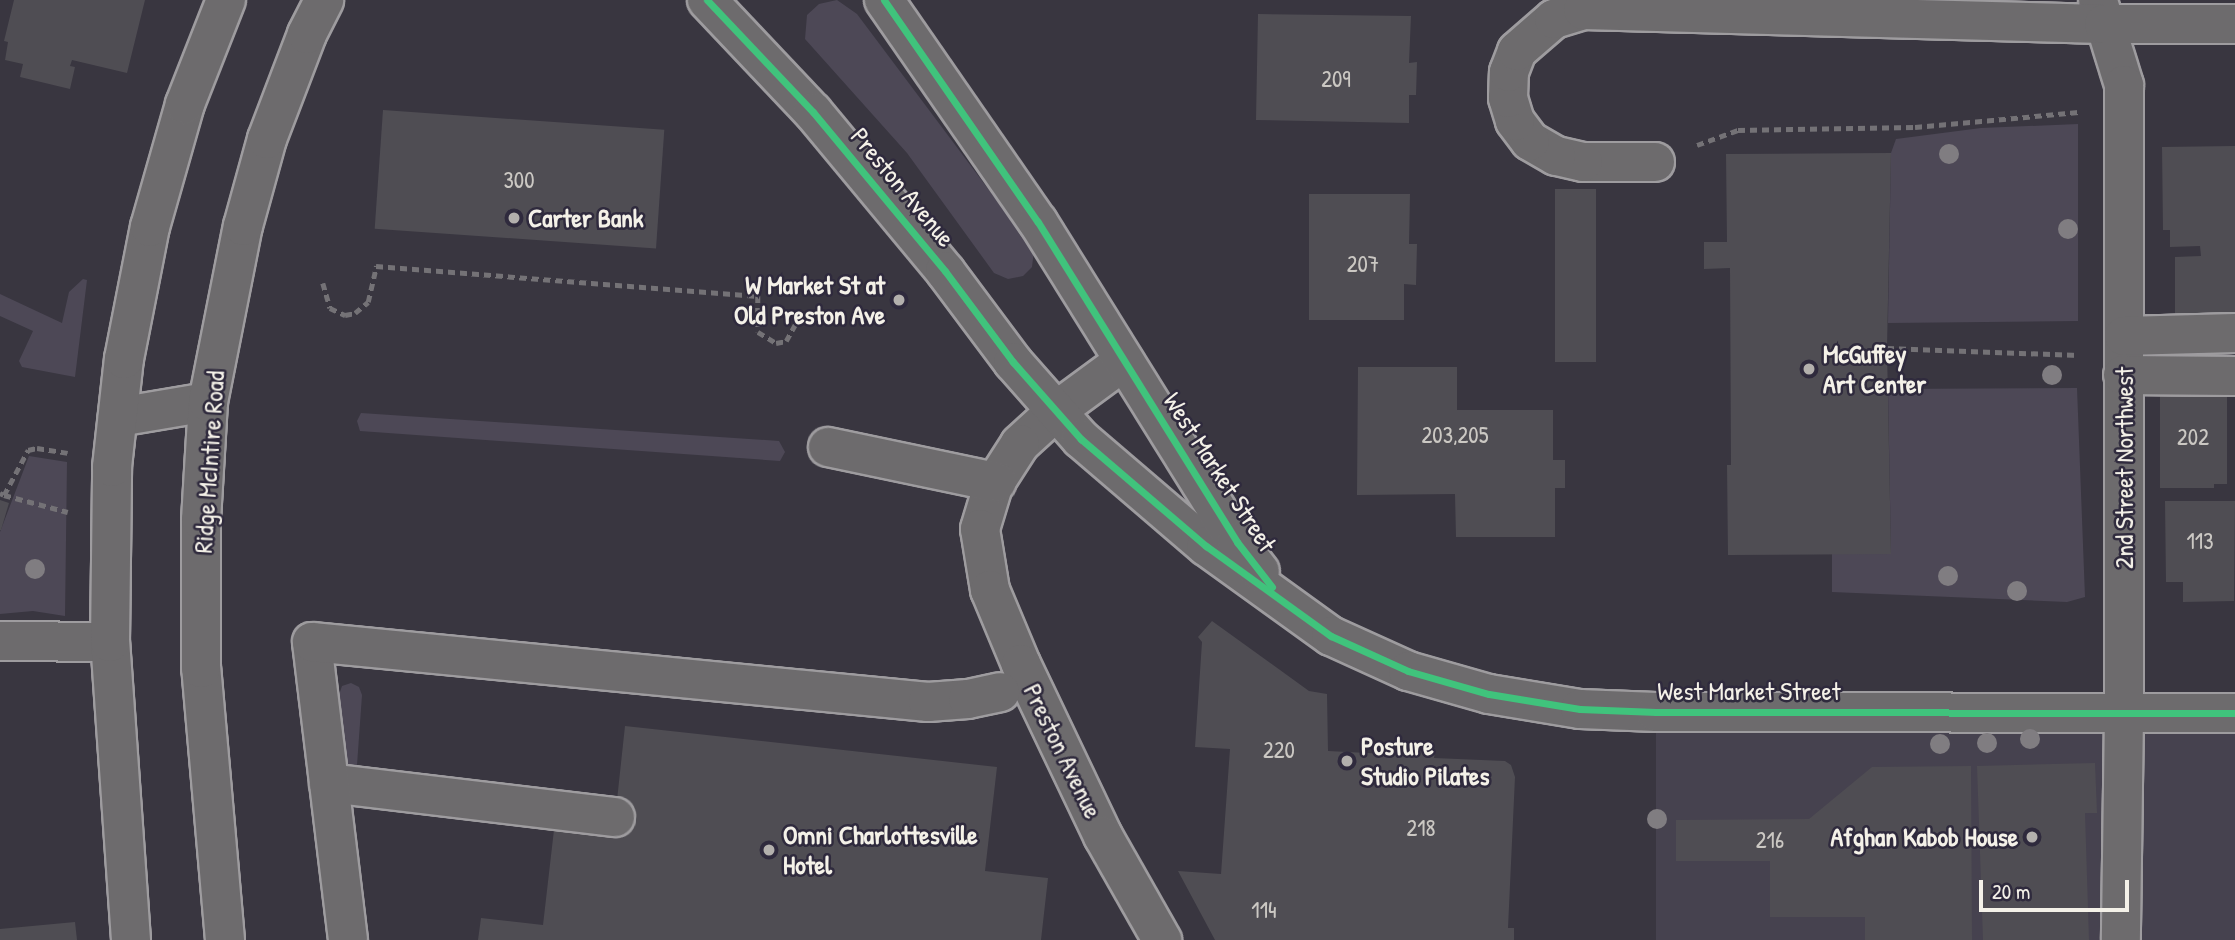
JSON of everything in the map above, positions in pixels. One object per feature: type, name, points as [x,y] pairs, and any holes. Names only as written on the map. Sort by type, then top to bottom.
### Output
[{"type":"main road","points":[[131,940],[110,642],[112,467],[124,359],[150,227],[185,104],[226,0]]},
{"type":"main road","name":"Ridge McIntire Road","points":[[225,940],[201,668],[201,520],[208,402],[243,226],[267,139],[307,33],[324,0]]},
{"type":"main road","points":[[307,33],[336,0]]},
{"type":"main road","name":"Preston Avenue","points":[[707,0],[813,112],[945,271],[1013,362],[1056,411]]},
{"type":"main road","points":[[884,0],[1038,222],[1124,361]]},
{"type":"main road","points":[[1655,162],[1583,162],[1556,156],[1530,141],[1515,121],[1508,98],[1509,72],[1517,51],[1553,19],[1583,10],[1690,5],[2101,12],[2235,24]]},
{"type":"main road","name":"2nd Street Northwest","points":[[2101,12],[2124,85],[2124,714],[2121,940]]},
{"type":"main road","points":[[2124,336],[2235,333]]},
{"type":"main road","name":"Preston Avenue","points":[[1124,361],[1056,411],[1020,444],[996,482],[980,529],[990,590],[1021,664],[1103,836],[1162,940]]},
{"type":"main road","name":"West Market Street","points":[[1124,361],[1237,542],[1284,604]]},
{"type":"main road","points":[[2123,375],[2235,376]]},
{"type":"main road","points":[[118,417],[208,402]]},
{"type":"main road","name":"West Market Street","points":[[1056,411],[1081,439],[1206,546],[1331,636],[1408,671],[1489,694],[1580,709],[1656,712],[2235,713]]},
{"type":"main road","points":[[828,447],[996,482]]},
{"type":"main road","points":[[0,641],[110,642]]},
{"type":"main road","points":[[348,940],[312,642],[928,702],[968,699],[1000,692]]},
{"type":"main road","points":[[329,783],[615,817]]},
{"type":"path","points":[[1655,162],[1738,130],[1915,127],[2088,111]]},
{"type":"path","points":[[323,283],[330,307],[345,315],[364,308],[368,302],[376,266],[758,296],[758,332],[776,343],[786,341],[796,323]]},
{"type":"path","points":[[1887,348],[2090,355]]},
{"type":"path","points":[[76,455],[37,448],[28,450],[2,494],[76,514]]},
{"type":"shaded area","points":[[837,0],[857,14],[1034,250],[1032,267],[1023,276],[1008,279],[994,273],[907,153],[805,39],[807,15],[819,4]]},
{"type":"shaded area","points":[[2078,124],[2078,321],[1888,323],[1891,153],[1896,139],[1981,128]]},
{"type":"shaded area","points":[[83,279],[87,280],[75,377],[22,367],[19,361],[33,331],[0,316],[0,294],[62,323],[69,292]]},
{"type":"shaded area","points":[[2077,388],[2085,597],[2067,602],[1832,592],[1832,554],[1891,553],[1888,389]]},
{"type":"shaded area","points":[[361,413],[779,441],[785,452],[780,461],[360,431],[357,421]]},
{"type":"shaded area","points":[[29,456],[67,462],[65,616],[33,611],[0,614],[0,532]]},
{"type":"shaded area","points":[[351,683],[359,687],[362,695],[357,765],[350,773],[342,766],[339,695],[342,686]]},
{"type":"shaded area","points":[[1656,713],[2235,713],[2235,940],[1656,940]]},
{"type":"building","points":[[14,0],[145,0],[127,73],[72,60],[70,66],[75,67],[70,89],[20,77],[23,64],[5,60],[8,42],[4,41]]},
{"type":"building","points":[[1258,14],[1411,16],[1409,63],[1417,62],[1416,95],[1409,95],[1409,123],[1256,120]]},
{"type":"building","points":[[383,110],[664,130],[656,248],[375,229]]},
{"type":"building","points":[[2235,146],[2235,317],[2175,318],[2175,257],[2201,256],[2200,246],[2170,247],[2170,230],[2163,230],[2162,147]]},
{"type":"building","name":"McGuffey Art Center","points":[[1891,153],[1887,348],[1891,554],[1728,555],[1727,465],[1731,465],[1730,268],[1704,269],[1704,242],[1727,242],[1726,154]]},
{"type":"building","points":[[1555,189],[1596,189],[1596,362],[1555,362]]},
{"type":"building","points":[[1309,194],[1410,194],[1409,244],[1417,244],[1416,285],[1404,284],[1404,320],[1309,320]]},
{"type":"building","points":[[1358,367],[1457,367],[1457,410],[1553,410],[1553,460],[1565,460],[1565,488],[1555,488],[1555,537],[1456,537],[1455,494],[1357,495]]},
{"type":"building","points":[[2160,390],[2227,390],[2227,484],[2214,484],[2214,488],[2160,488]]},
{"type":"building","points":[[0,500],[9,503],[1,530],[0,530]]},
{"type":"building","points":[[2165,501],[2235,501],[2234,601],[2183,602],[2183,582],[2166,582]]},
{"type":"building","points":[[1212,621],[1309,691],[1327,694],[1328,751],[1387,754],[1387,749],[1435,751],[1434,758],[1505,761],[1511,765],[1515,777],[1508,928],[1514,928],[1514,940],[1215,940],[1178,871],[1221,874],[1230,749],[1195,747],[1202,642],[1198,637]]},
{"type":"building","name":"Omni Charlottesville Hotel","points":[[625,726],[997,767],[985,871],[1048,878],[1041,940],[478,940],[481,918],[543,925],[555,821],[614,828]]},
{"type":"building","points":[[2095,763],[2097,813],[2085,813],[2089,940],[1983,940],[1977,766]]},
{"type":"building","points":[[1971,766],[1972,940],[1865,940],[1865,917],[1770,917],[1770,861],[1676,861],[1676,820],[1809,819],[1872,767]]},
{"type":"building","points":[[75,922],[77,940],[0,940],[0,929]]},
{"type":"cycle path","points":[[707,0],[813,112],[945,271],[1013,362],[1081,439],[1206,546],[1331,636],[1408,671],[1489,694],[1580,709],[1656,712],[2235,713]]},
{"type":"cycle path","points":[[884,0],[1038,222],[1237,542],[1272,587]]},
{"type":"place","name":"Carter Bank","points":[[514,218]]},
{"type":"place","name":"W Market St at Old Preston Ave","points":[[899,300]]},
{"type":"place","name":"McGuffey Art Center","points":[[1809,369]]},
{"type":"place","name":"Posture Studio Pilates","points":[[1347,761]]},
{"type":"place","name":"Afghan Kabob House","points":[[2032,837]]},
{"type":"place","name":"Omni Charlottesville Hotel","points":[[769,850]]}]
